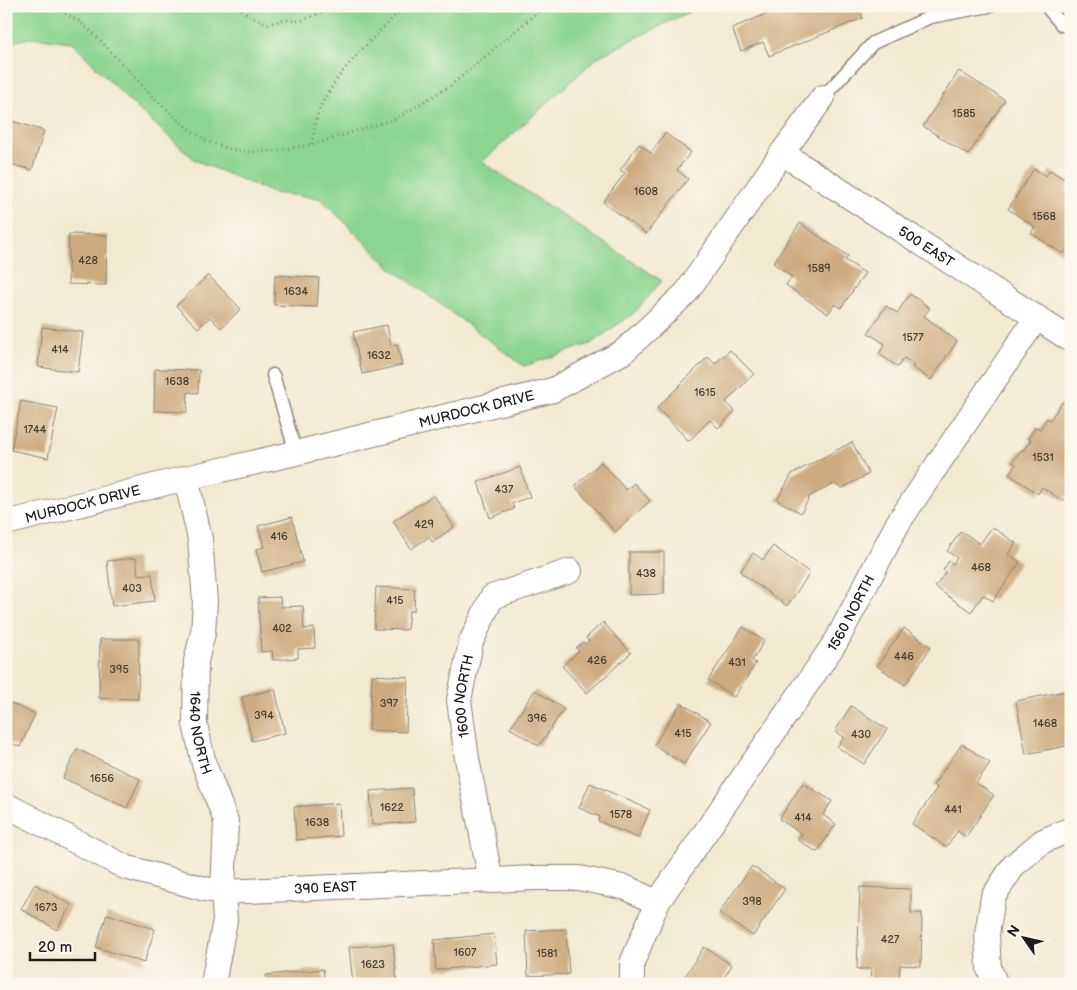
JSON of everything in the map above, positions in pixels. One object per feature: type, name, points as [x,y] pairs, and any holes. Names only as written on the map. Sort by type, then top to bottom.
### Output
[{"type":"street","name":"MURDOCK DRIVE","points":[[6,523],[553,390],[623,352],[686,293],[782,153],[823,97]]},
{"type":"street","name":"500 EAST","points":[[782,153],[1071,340]]},
{"type":"street","name":"1560 NORTH","points":[[632,984],[632,963],[657,903],[838,640],[898,523],[1037,317]]},
{"type":"street","name":"1640 NORTH","points":[[186,478],[200,538],[206,601],[203,633],[196,662],[195,724],[204,764],[226,821],[223,892],[225,920],[213,984]]},
{"type":"street","name":"1600 NORTH","points":[[491,881],[459,700],[471,642],[492,597],[570,571]]},
{"type":"street","name":"390 EAST","points":[[6,805],[125,867],[205,889],[223,892],[579,878],[627,888],[657,903]]},
{"type":"street","points":[[996,984],[989,969],[987,934],[993,897],[1014,865],[1043,841],[1071,829]]},
{"type":"lane","points":[[823,97],[873,43],[930,17],[989,6]]},
{"type":"lane","points":[[1046,6],[1062,25]]},
{"type":"lane","points":[[273,375],[296,453]]},
{"type":"path","points":[[52,6],[80,22],[95,35],[186,128],[206,141],[230,150],[249,152],[272,151],[311,145],[395,119],[450,86],[545,6]]},
{"type":"path","points":[[238,6],[251,17],[268,24],[285,20],[300,21],[342,6],[399,12]]},
{"type":"path","points":[[311,145],[318,112],[332,87],[350,62],[399,12],[415,6]]},
{"type":"green space","points":[[6,6],[705,6],[599,56],[482,162],[662,281],[633,314],[590,344],[524,366],[390,267],[320,198],[273,193],[195,160],[127,99],[72,42],[34,37],[6,43]]},
{"type":"building","points":[[786,6],[858,6],[863,18],[769,56],[763,42],[741,51],[732,28]]},
{"type":"building","points":[[959,71],[1005,100],[968,155],[923,126]]},
{"type":"building","points":[[6,119],[44,131],[32,170],[6,163]]},
{"type":"building","points":[[665,133],[691,152],[677,170],[688,179],[646,234],[603,202],[625,173],[620,170],[639,144],[651,153]]},
{"type":"building","points":[[1034,169],[1046,176],[1050,170],[1070,183],[1066,189],[1071,193],[1071,242],[1063,254],[1031,233],[1035,227],[1008,209]]},
{"type":"building","points":[[800,223],[848,256],[845,260],[865,273],[841,308],[835,304],[828,314],[786,285],[792,277],[773,263]]},
{"type":"building","points":[[69,234],[107,235],[106,285],[68,284]]},
{"type":"building","points":[[208,275],[241,309],[221,328],[210,317],[198,328],[176,306]]},
{"type":"building","points":[[275,275],[319,278],[317,307],[274,305]]},
{"type":"building","points":[[910,294],[930,308],[924,316],[957,341],[931,380],[912,367],[914,364],[904,358],[898,367],[879,354],[885,344],[868,333],[886,306],[897,313]]},
{"type":"building","points":[[387,325],[391,345],[397,344],[402,365],[362,374],[353,332]]},
{"type":"building","points":[[42,327],[83,332],[78,372],[38,367]]},
{"type":"building","points":[[730,350],[754,374],[726,402],[735,411],[718,428],[710,420],[689,441],[657,408],[708,357],[715,364]]},
{"type":"building","points":[[155,369],[199,370],[198,393],[188,392],[187,412],[154,411]]},
{"type":"building","points":[[21,401],[58,408],[48,458],[11,450]]},
{"type":"building","points":[[1062,402],[1071,408],[1071,490],[1063,501],[1042,487],[1038,494],[1009,474],[1016,464],[1012,462],[1031,440],[1028,439],[1036,427],[1040,429],[1047,418],[1050,420]]},
{"type":"building","points":[[852,442],[869,474],[842,488],[834,484],[810,496],[801,513],[777,500],[792,474]]},
{"type":"building","points":[[601,462],[626,490],[634,483],[650,501],[615,532],[575,486]]},
{"type":"building","points":[[520,467],[530,497],[512,503],[514,509],[490,518],[478,482]]},
{"type":"building","points":[[434,495],[454,527],[432,542],[429,537],[411,549],[393,521]]},
{"type":"building","points":[[292,517],[303,562],[262,572],[256,549],[264,547],[258,526]]},
{"type":"building","points":[[992,527],[1016,543],[1008,554],[1020,562],[993,601],[983,595],[971,612],[935,587],[946,572],[943,570],[949,561],[953,564],[957,558],[947,551],[961,531],[980,544]]},
{"type":"building","points":[[773,546],[810,573],[787,606],[740,572],[753,553],[763,560]]},
{"type":"building","points":[[629,552],[664,552],[664,594],[629,595]]},
{"type":"building","points":[[136,558],[138,575],[152,574],[155,601],[112,606],[107,561]]},
{"type":"building","points":[[376,587],[415,589],[414,611],[409,611],[407,630],[374,629]]},
{"type":"building","points":[[280,597],[281,607],[303,606],[304,629],[314,628],[315,648],[298,649],[298,658],[273,660],[272,651],[261,652],[258,598]]},
{"type":"building","points":[[603,622],[631,653],[587,693],[562,666],[579,651],[576,648],[583,642],[585,644],[589,641],[586,638]]},
{"type":"building","points":[[743,627],[764,641],[752,661],[756,663],[734,697],[708,680]]},
{"type":"building","points":[[904,628],[931,647],[905,685],[877,666]]},
{"type":"building","points":[[100,639],[139,639],[138,699],[99,698]]},
{"type":"building","points":[[372,675],[408,677],[406,732],[369,730]]},
{"type":"building","points":[[275,689],[285,733],[252,741],[242,697]]},
{"type":"building","points":[[535,690],[564,709],[539,746],[510,728]]},
{"type":"building","points":[[1071,690],[1071,745],[1026,754],[1016,701]]},
{"type":"building","points":[[6,701],[35,714],[20,747],[6,741]]},
{"type":"building","points":[[681,703],[711,722],[684,764],[654,745]]},
{"type":"building","points":[[851,706],[887,729],[864,764],[837,747],[844,737],[835,731]]},
{"type":"building","points":[[962,744],[990,763],[976,783],[994,795],[966,837],[958,831],[946,847],[912,824],[937,788],[933,785]]},
{"type":"building","points":[[77,749],[140,779],[127,808],[63,778]]},
{"type":"building","points":[[590,783],[650,810],[638,838],[598,821],[600,817],[579,808]]},
{"type":"building","points":[[803,783],[832,801],[823,815],[836,824],[817,852],[798,840],[802,834],[779,819]]},
{"type":"building","points":[[412,788],[415,822],[372,825],[370,791]]},
{"type":"building","points":[[339,803],[341,836],[296,840],[294,807]]},
{"type":"building","points":[[752,866],[785,889],[753,936],[719,913]]},
{"type":"building","points":[[35,884],[71,905],[57,930],[21,909]]},
{"type":"building","points":[[860,887],[911,889],[911,913],[922,913],[921,966],[900,965],[899,982],[870,981],[871,969],[857,969]]},
{"type":"building","points":[[1071,904],[1071,915],[1066,911]]},
{"type":"building","points":[[107,914],[155,929],[144,963],[96,947]]},
{"type":"building","points":[[566,929],[569,974],[528,976],[526,931]]},
{"type":"building","points":[[494,934],[497,964],[436,970],[434,940]]},
{"type":"building","points":[[393,944],[397,981],[353,984],[349,947]]},
{"type":"building","points":[[704,947],[732,965],[720,984],[680,984]]},
{"type":"building","points":[[323,969],[325,984],[267,984],[266,975]]}]
